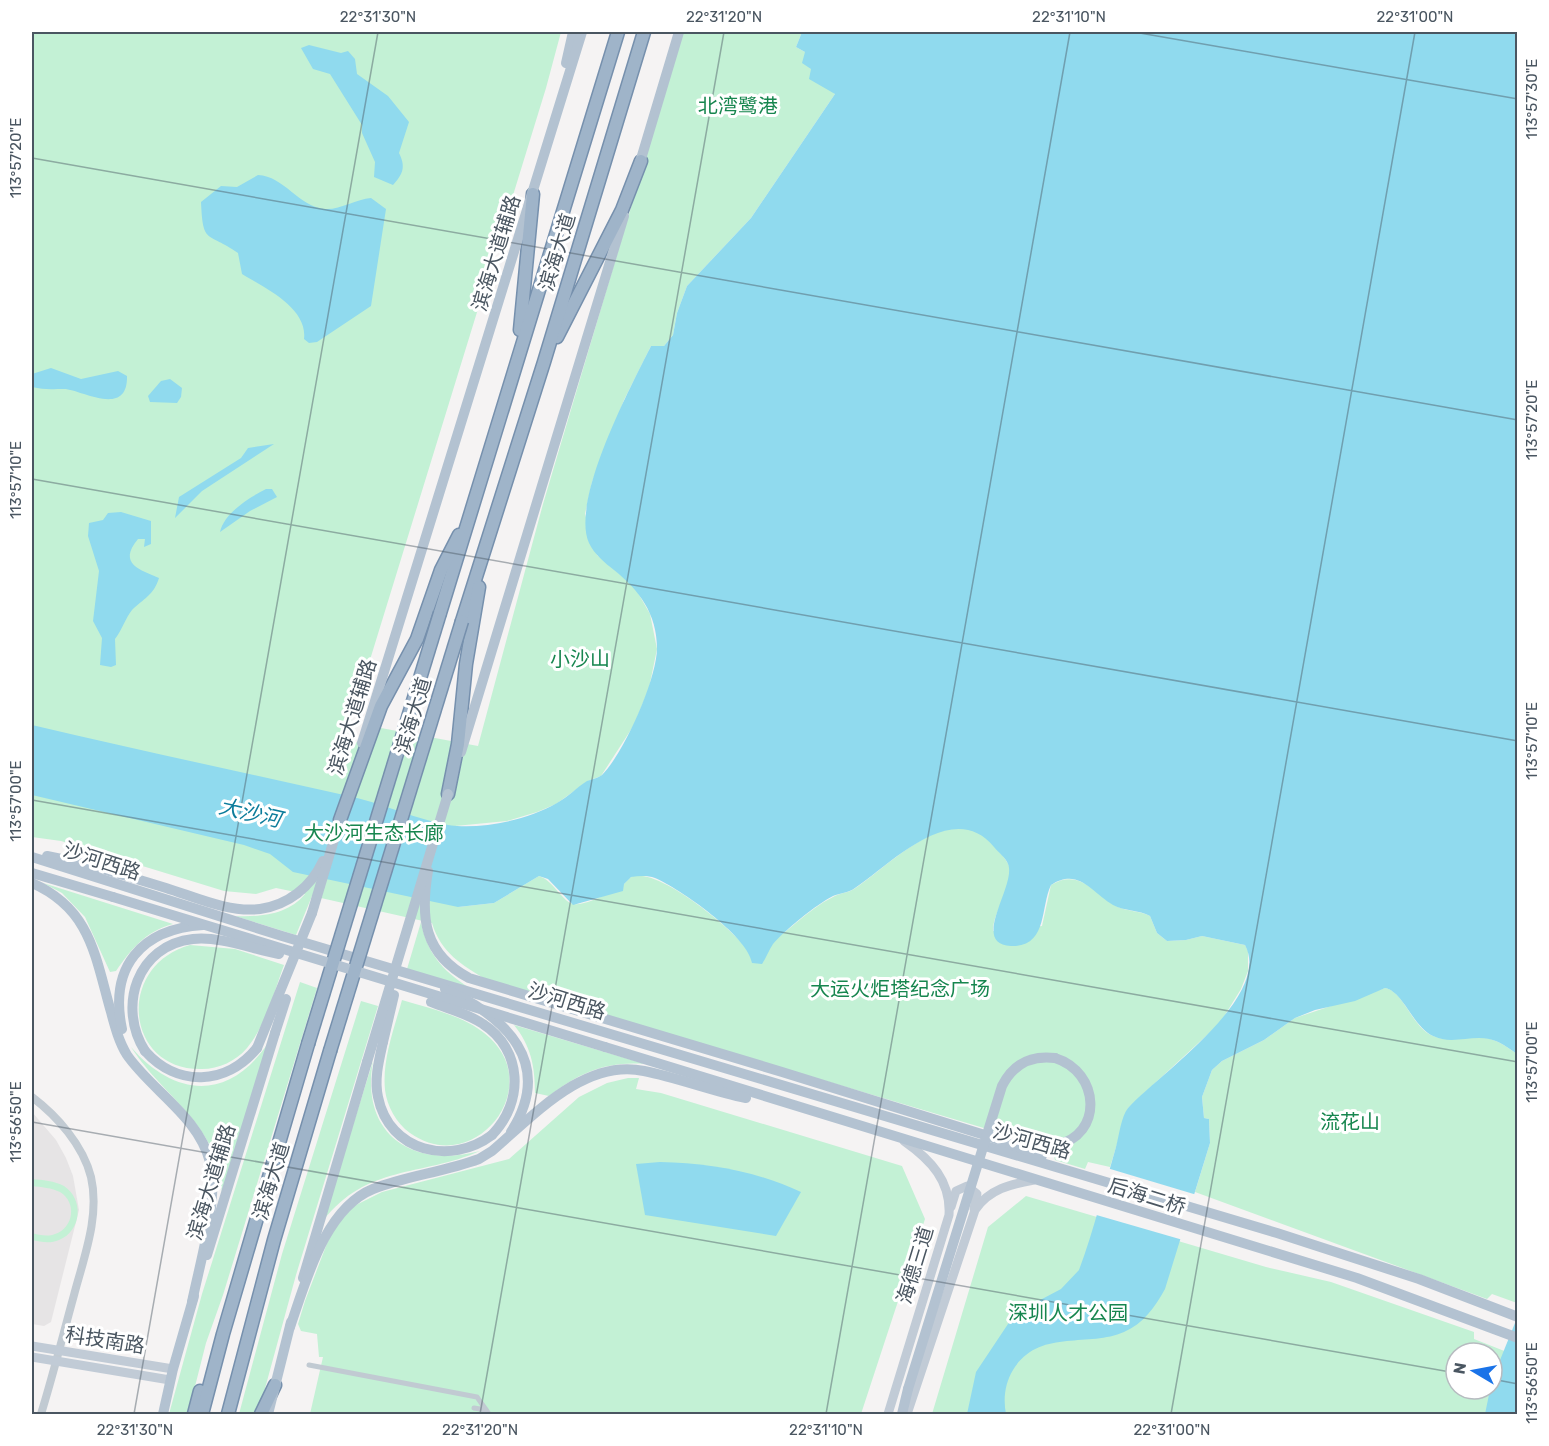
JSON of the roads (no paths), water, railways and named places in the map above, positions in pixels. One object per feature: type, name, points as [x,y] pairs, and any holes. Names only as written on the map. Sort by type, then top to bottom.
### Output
[{"type":"highway","name":"滨海大道","points":[[202,1414],[223,1334],[434,611],[471,510],[618,32]]},
{"type":"highway","name":"滨海大道","points":[[228,1414],[274,1240],[330,1051],[468,623],[489,534],[544,362],[644,32]]},
{"type":"highway","points":[[544,362],[615,226],[641,161]]},
{"type":"highway","points":[[517,360],[533,194]]},
{"type":"highway","points":[[340,820],[381,706],[434,611]]},
{"type":"highway","points":[[448,794],[458,744],[468,623]]},
{"type":"highway","points":[[194,1414],[223,1334]]},
{"type":"highway","points":[[261,1414],[275,1385]]},
{"type":"main road","points":[[561,102],[573,32]]},
{"type":"main road","name":"滨海大道辅路","points":[[163,1414],[171,1375],[192,1302],[582,32]]},
{"type":"main road","points":[[268,1414],[290,1327],[367,1062],[641,161],[678,32]]},
{"type":"main road","points":[[32,855],[119,880],[237,908],[272,906],[293,896],[313,878],[340,820]]},
{"type":"main road","points":[[432,847],[424,912],[428,931],[440,956],[452,968],[479,982],[988,1136],[1092,1177]]},
{"type":"main road","name":"沙河西路","points":[[119,880],[147,894],[282,936],[1092,1177]]},
{"type":"main road","points":[[32,881],[54,893],[74,912],[92,947],[116,1018],[123,1048],[196,1131],[210,1163],[210,1204],[192,1302]]},
{"type":"main road","name":"沙河西路","points":[[32,881],[113,897],[1087,1196]]},
{"type":"main road","points":[[312,913],[257,1048],[232,1070],[208,1078],[175,1074],[162,1067],[144,1051],[134,1030],[132,995],[146,964],[173,944],[204,939],[326,963]]},
{"type":"main road","points":[[116,1018],[121,986],[132,956],[154,936],[186,926],[219,926],[282,936]]},
{"type":"main road","points":[[390,983],[474,1018],[502,1042],[512,1063],[515,1092],[507,1116],[492,1136],[467,1150],[442,1153],[419,1148],[396,1132],[382,1112],[376,1088],[383,1042],[402,947]]},
{"type":"main road","points":[[401,971],[456,994],[500,1021],[521,1051],[527,1081],[522,1110],[503,1142]]},
{"type":"main road","points":[[888,1412],[904,1414],[908,1389],[1002,1086],[1015,1069],[1027,1060],[1040,1057],[1055,1058],[1076,1069],[1088,1088],[1089,1113],[1079,1133],[1068,1141],[1049,1146],[988,1136]]},
{"type":"main road","points":[[697,1058],[782,1072]]},
{"type":"main road","points":[[290,1327],[327,1234],[351,1203],[383,1186],[478,1159],[503,1142],[552,1101],[594,1073],[622,1068],[643,1070],[737,1096],[805,1110]]},
{"type":"main road","name":"海德三道","points":[[888,1412],[949,1215],[949,1199],[941,1176],[924,1156],[902,1140]]},
{"type":"main road","name":"后海二桥","points":[[1092,1177],[1324,1247],[1518,1317]]},
{"type":"main road","name":"海德三道","points":[[904,1414],[971,1221],[980,1203],[1010,1185],[1034,1180]]},
{"type":"main road","points":[[949,1215],[956,1191],[967,1186],[974,1190],[977,1197],[971,1221]]},
{"type":"main road","name":"后海二桥","points":[[1087,1196],[1357,1278],[1518,1338]]},
{"type":"main road","name":"科技南路","points":[[32,1346],[171,1375]]},
{"type":"main road","name":"科技南路","points":[[32,1358],[171,1375]]},
{"type":"street","points":[[32,1097],[47,1109],[70,1137],[83,1158],[91,1181],[93,1201],[90,1230],[57,1362],[41,1414]]},
{"type":"street","points":[[309,1365],[477,1397],[488,1412]]},
{"type":"street","points":[[474,1408],[488,1412]]},
{"type":"water","name":"大沙河","points":[[802,32],[1517,32],[1517,1054],[1489,1039],[1447,1040],[1433,1036],[1420,1025],[1397,996],[1385,988],[1355,1001],[1315,1010],[1295,1018],[1264,1040],[1222,1061],[1212,1070],[1202,1097],[1204,1118],[1209,1119],[1210,1143],[1161,1296],[1143,1320],[1131,1329],[1110,1337],[1050,1344],[1024,1357],[1013,1370],[1006,1386],[1006,1414],[967,1414],[976,1372],[1010,1321],[1027,1307],[1061,1289],[1079,1270],[1122,1121],[1128,1108],[1208,1034],[1228,1011],[1243,988],[1249,966],[1245,945],[1202,936],[1167,941],[1157,933],[1150,916],[1113,905],[1085,884],[1070,879],[1051,885],[1041,924],[1031,940],[1023,945],[1011,946],[999,943],[994,935],[994,925],[1009,873],[1008,864],[1004,857],[978,833],[960,829],[941,832],[922,840],[855,888],[833,896],[819,905],[778,938],[762,964],[752,963],[748,952],[739,940],[711,914],[666,883],[652,877],[631,877],[624,884],[623,891],[573,905],[548,879],[539,876],[494,903],[458,907],[293,872],[270,854],[244,845],[32,795],[32,725],[353,797],[433,822],[457,826],[495,824],[534,814],[561,801],[587,781],[602,775],[620,750],[638,715],[652,678],[657,648],[654,624],[645,604],[631,586],[597,555],[589,543],[585,524],[595,473],[605,444],[651,346],[664,346],[673,335],[677,313],[687,286],[751,218],[835,94],[809,79],[811,69],[802,63],[805,52],[796,47]]},
{"type":"water","points":[[309,45],[341,53],[348,51],[355,59],[357,74],[388,96],[409,122],[399,153],[402,170],[393,185],[374,177],[375,162],[362,133],[362,125],[330,74],[313,69],[301,48]]},
{"type":"water","points":[[258,175],[276,180],[316,207],[331,209],[371,198],[386,209],[371,306],[317,342],[309,343],[304,339],[299,318],[283,300],[242,274],[238,253],[205,232],[201,202],[221,186],[237,187]]},
{"type":"water","points":[[51,368],[81,379],[118,371],[127,376],[125,389],[120,396],[102,399],[71,390],[32,387],[32,374]]},
{"type":"water","points":[[170,379],[182,388],[181,397],[177,403],[150,402],[148,396],[161,381]]},
{"type":"water","points":[[274,444],[202,491],[175,518],[179,497],[241,458],[248,448]]},
{"type":"water","points":[[266,489],[272,489],[277,497],[250,511],[220,532],[222,525],[232,512],[245,501]]},
{"type":"water","points":[[121,512],[151,521],[151,544],[144,547],[145,539],[138,539],[130,555],[134,565],[139,569],[159,578],[151,593],[132,610],[115,639],[116,665],[111,667],[100,665],[102,638],[93,621],[99,571],[88,536],[89,523],[103,520],[108,513]]},
{"type":"water","points":[[660,1162],[696,1164],[732,1170],[767,1179],[801,1192],[776,1236],[645,1215],[636,1164]]},
{"type":"water","points":[[1517,1318],[1517,1414],[1485,1414],[1488,1401],[1504,1401],[1504,1350]]},
{"type":"park label","name":"北湾鹭港","points":[[738,106]]},
{"type":"park label","name":"小沙山","points":[[580,659]]},
{"type":"park label","name":"大沙河生态长廊","points":[[374,833]]},
{"type":"park label","name":"大运火炬塔纪念广场","points":[[900,989]]},
{"type":"park label","name":"流花山","points":[[1350,1122]]},
{"type":"park label","name":"深圳人才公园","points":[[1068,1313]]}]
